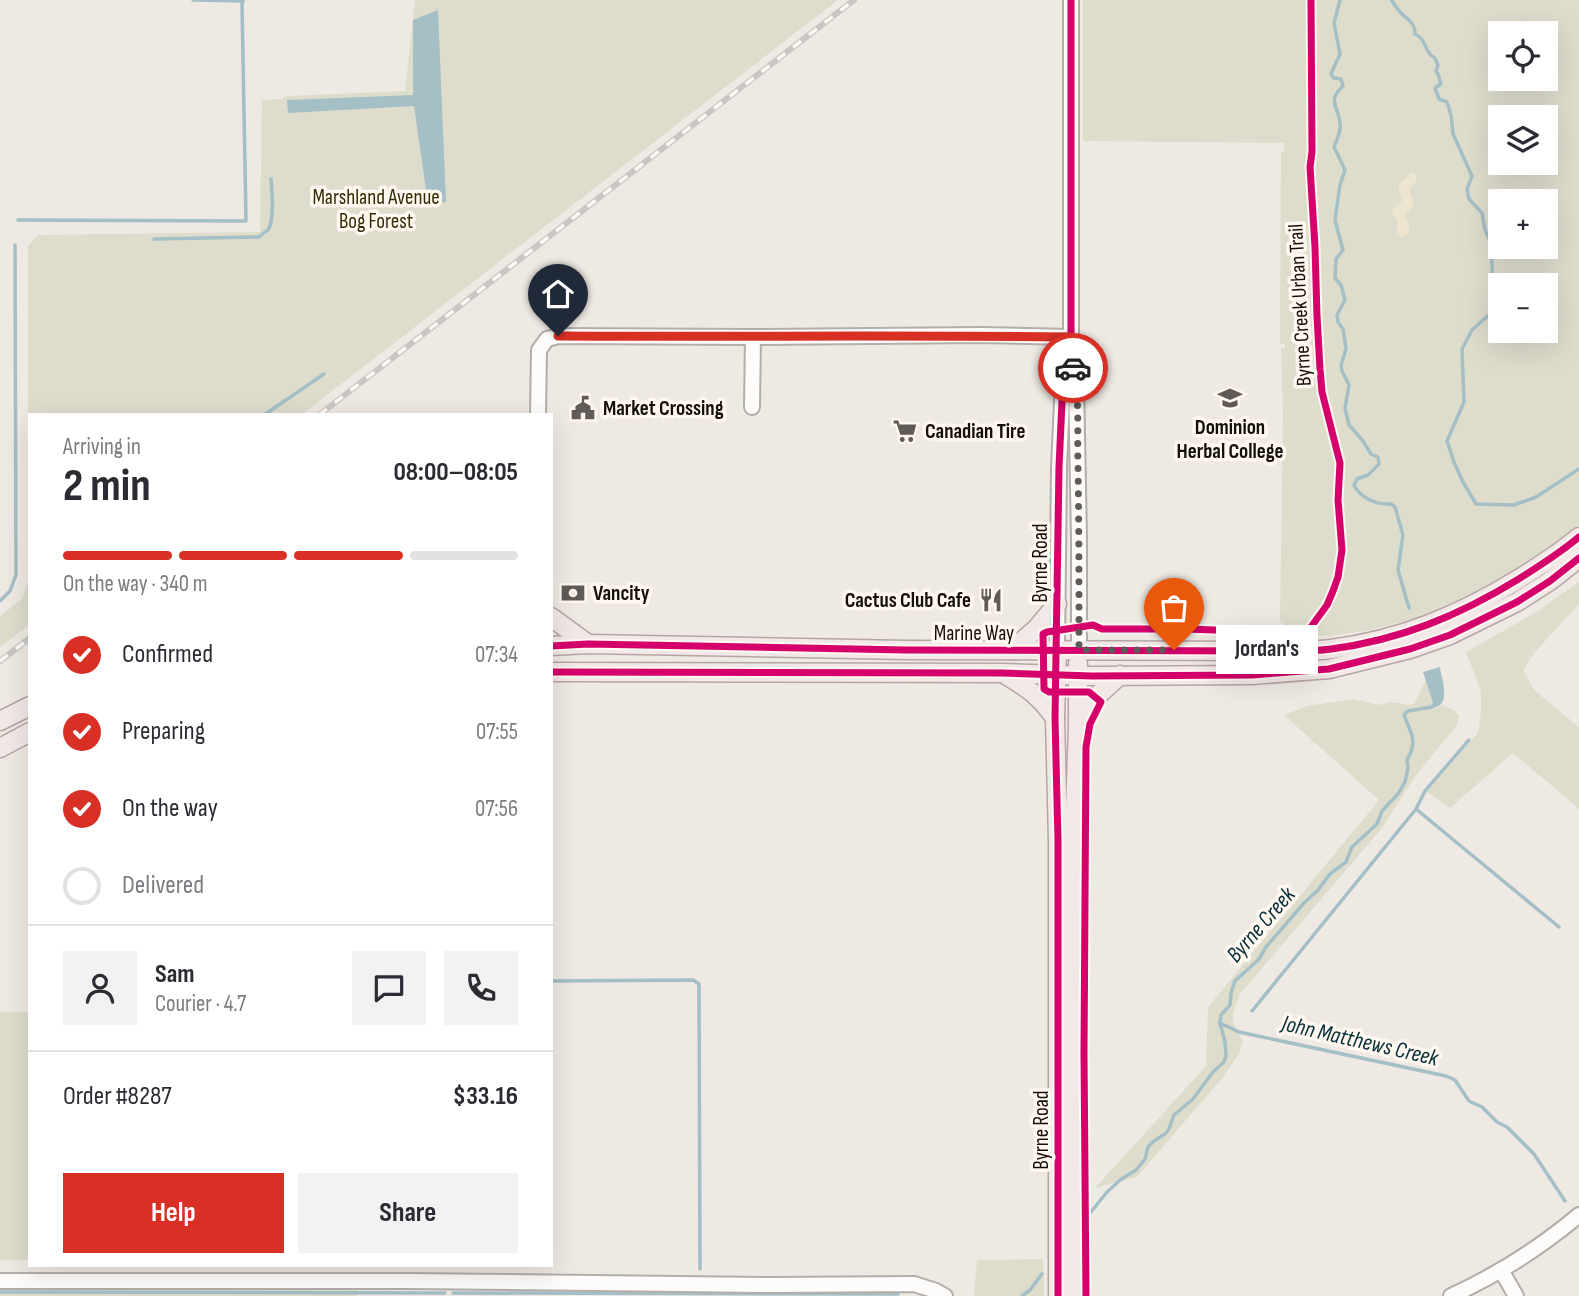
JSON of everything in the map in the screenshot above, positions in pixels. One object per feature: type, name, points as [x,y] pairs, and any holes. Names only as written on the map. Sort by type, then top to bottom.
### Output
[{"type":"main road","name":"Marine Way","points":[[553,646],[588,644],[906,650],[1330,649],[1419,629],[1465,609],[1535,569],[1579,537]]},
{"type":"main road","name":"Marine Way","points":[[553,672],[1003,673],[1078,676],[1252,675],[1329,669],[1370,660],[1435,640],[1482,620],[1539,588],[1579,558]]},
{"type":"main road","points":[[1012,650],[1036,629],[1058,604]]},
{"type":"main road","points":[[553,618],[588,644]]},
{"type":"main road","name":"Byrne Road","points":[[1057,650],[1055,718],[1058,841],[1058,1296]]},
{"type":"main road","name":"Byrne Road","points":[[1074,1296],[1072,1038],[1079,650]]},
{"type":"main road","points":[[1003,673],[1030,689],[1055,718]]},
{"type":"main road","points":[[1078,728],[1096,697],[1120,675]]},
{"type":"main road","points":[[0,721],[28,707]]},
{"type":"main road","points":[[0,748],[28,733]]},
{"type":"street","name":"Byrne Road","points":[[1071,0],[1071,361],[1076,383],[1079,650]]},
{"type":"street","points":[[538,413],[539,350],[547,339],[558,336],[1071,337]]},
{"type":"street","points":[[752,407],[753,337]]},
{"type":"street","name":"Byrne Road","points":[[1057,650],[1063,380],[1071,361]]},
{"type":"street","points":[[1451,1296],[1501,1270],[1579,1215]]},
{"type":"street","points":[[1501,1270],[1516,1296]]},
{"type":"street","points":[[0,1280],[914,1284],[945,1296]]},
{"type":"green space","name":"Marshland Avenue Bog Forest","points":[[415,0],[838,0],[304,413],[28,413],[28,246],[38,235],[260,232],[262,100],[282,99],[287,96],[405,91]]},
{"type":"green space","points":[[1083,0],[1579,0],[1579,525],[1555,545],[1501,580],[1443,608],[1381,627],[1326,636],[1286,635],[1286,626],[1280,622],[1283,415],[1281,348],[1285,348],[1285,344],[1280,343],[1281,151],[1284,153],[1284,143],[1083,141]]},
{"type":"green space","points":[[1579,582],[1579,604],[1535,652],[1523,670],[1534,690],[1579,727],[1579,809],[1513,753],[1450,808],[1427,792],[1478,733],[1481,691],[1466,652],[1533,614]]},
{"type":"green space","name":"Marshland Avenue Bog Forest","points":[[28,583],[28,626],[0,647],[0,616],[22,599]]},
{"type":"green space","points":[[1426,679],[1435,709],[1442,705],[1452,709],[1459,715],[1457,725],[1416,775],[1382,828],[1240,994],[1233,1018],[1243,1041],[1225,1075],[1137,1177],[1095,1188],[1206,1066],[1208,1007],[1379,800],[1284,715],[1307,706],[1354,699],[1378,705],[1390,702],[1414,704]]},
{"type":"green space","points":[[0,1012],[28,1012],[28,1260],[0,1260]]},
{"type":"green space","points":[[1043,1259],[1044,1296],[974,1296],[977,1260]]},
{"type":"green space","points":[[0,1286],[357,1287],[357,1296],[0,1296]]},
{"type":"sand","points":[[1411,173],[1417,177],[1409,190],[1414,203],[1405,215],[1410,230],[1402,237],[1396,233],[1398,221],[1391,213],[1402,201],[1398,185]]},
{"type":"water","points":[[438,10],[446,202],[428,204],[414,106],[288,113],[287,100],[413,95],[413,20]]},
{"type":"water","points":[[1440,667],[1444,699],[1436,707],[1429,708],[1433,703],[1423,672]]},
{"type":"waterway","points":[[18,220],[246,221],[243,1],[193,0]]},
{"type":"waterway","name":"Byrne Creek","points":[[1340,0],[1334,23],[1340,54],[1331,74],[1334,78],[1341,79],[1343,86],[1334,100],[1340,127],[1334,147],[1345,170],[1335,220],[1343,250],[1336,259],[1335,278],[1341,285],[1345,300],[1337,315],[1343,329],[1346,348],[1341,366],[1349,385],[1345,408],[1349,425],[1371,454],[1378,457],[1379,464],[1368,475],[1357,479],[1354,485],[1360,494],[1370,500],[1395,507],[1403,535],[1398,570],[1409,608]]},
{"type":"waterway","points":[[1392,1],[1412,23],[1415,34],[1422,39],[1438,65],[1436,71],[1441,84],[1435,88],[1439,99],[1447,102],[1453,134],[1472,176],[1467,189],[1469,199],[1482,213],[1491,243],[1493,286],[1490,314],[1472,330],[1462,349],[1464,402],[1447,441],[1454,462],[1476,504],[1514,505],[1536,497],[1579,469]]},
{"type":"waterway","points":[[154,239],[259,237],[268,230],[272,219],[271,179]]},
{"type":"waterway","points":[[0,601],[10,591],[16,575],[15,245]]},
{"type":"waterway","points":[[267,413],[324,374]]},
{"type":"waterway","name":"Byrne Creek","points":[[1091,1212],[1107,1192],[1136,1170],[1145,1159],[1148,1147],[1169,1129],[1174,1115],[1193,1099],[1224,1062],[1226,1056],[1221,1015],[1230,1005],[1235,981],[1259,959],[1266,947],[1330,874],[1346,862],[1352,847],[1377,824],[1382,811],[1405,782],[1407,760],[1413,743],[1404,715],[1408,711],[1432,707]]},
{"type":"waterway","points":[[1252,1011],[1416,809],[1425,791],[1469,740]]},
{"type":"waterway","points":[[1416,809],[1559,927]]},
{"type":"waterway","points":[[553,981],[693,980],[699,984],[700,1269]]},
{"type":"waterway","name":"John Matthews Creek","points":[[1220,1023],[1239,1032],[1455,1080],[1469,1101],[1482,1107],[1497,1122],[1507,1127],[1534,1154],[1565,1201]]},
{"type":"waterway","name":"Byrne Creek","points":[[1022,1296],[1042,1274]]},
{"type":"waterway","points":[[0,1292],[445,1293]]},
{"type":"waterway","points":[[453,1293],[898,1294]]},
{"type":"railway","points":[[322,413],[854,0]]},
{"type":"railway","points":[[0,661],[28,640]]},
{"type":"cycle path","points":[[1058,1296],[1058,841],[1055,718],[1059,467],[1063,380],[1071,361],[1071,0]]},
{"type":"cycle path","name":"Byrne Creek Urban Trail","points":[[1086,1296],[1086,747],[1090,724],[1101,702],[1089,692],[1049,692],[1044,689],[1043,634],[1093,625],[1102,629],[1298,633],[1308,631],[1327,605],[1333,591],[1342,550],[1338,500],[1340,463],[1322,392],[1320,369],[1310,167],[1311,0]]},
{"type":"cycle path","points":[[553,646],[588,644],[906,650],[1326,650],[1405,633],[1473,605],[1517,580],[1579,537]]},
{"type":"cycle path","points":[[553,672],[1003,673],[1092,676],[1252,675],[1329,669],[1410,649],[1450,635],[1517,602],[1579,558]]},
{"type":"way so far","points":[[1073,368],[1077,409],[1079,650],[1174,650]]},
{"type":"place","name":"Dominion Herbal College","points":[[1230,398]]},
{"type":"place","name":"Market Crossing","points":[[583,408]]},
{"type":"place","name":"Canadian Tire","points":[[905,431]]},
{"type":"place","name":"Vancity","points":[[573,593]]},
{"type":"place","name":"Cactus Club Cafe","points":[[991,600]]},
{"type":"place","name":"Jordan's","points":[[1174,650]]},
{"type":"route","points":[[558,336],[1071,337],[1073,368]]}]
